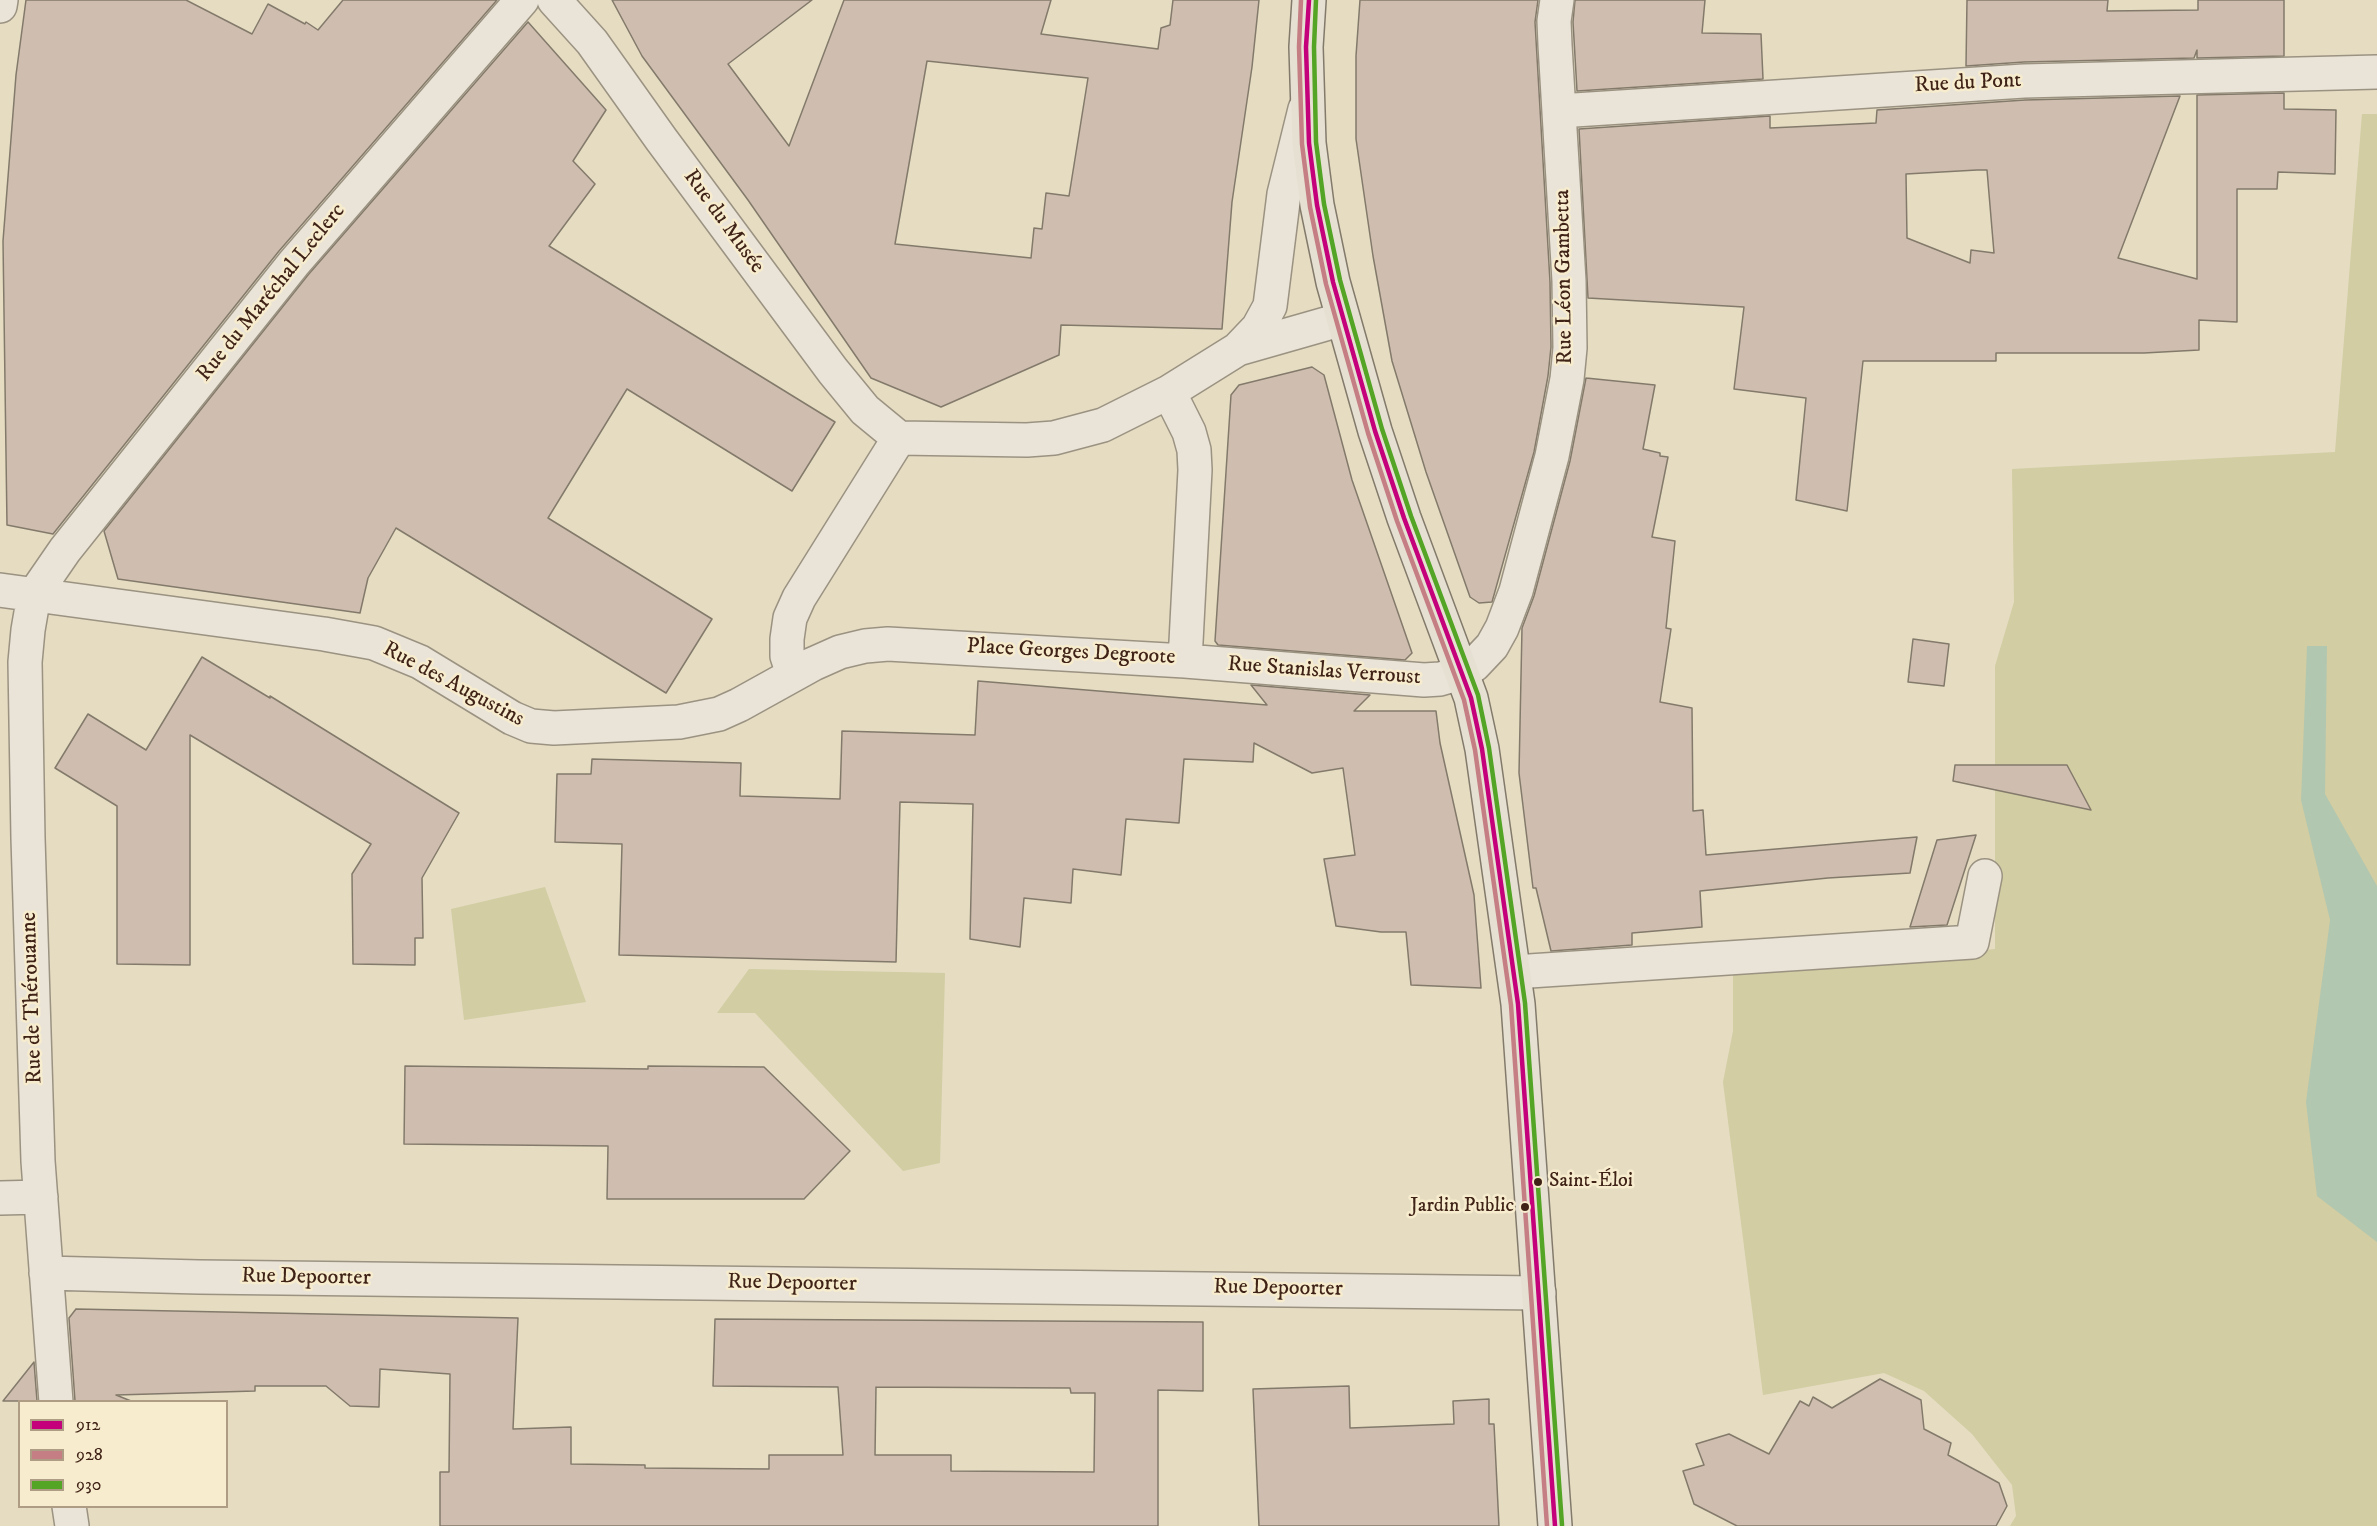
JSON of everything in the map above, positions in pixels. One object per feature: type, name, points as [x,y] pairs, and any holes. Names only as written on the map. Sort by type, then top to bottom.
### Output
[{"type":"main road","points":[[1309,0],[1306,107],[1317,204],[1343,320],[1391,479],[1478,724],[1514,972],[1555,1526]]},
{"type":"street","points":[[0,6],[1,0]]},
{"type":"street","name":"Rue du Maréchal Leclerc","points":[[34,595],[65,550],[294,263],[522,0]]},
{"type":"street","name":"Rue du Musée","points":[[554,0],[592,42],[833,371],[865,410],[899,438]]},
{"type":"street","name":"Rue Léon Gambetta","points":[[1461,673],[1483,657],[1506,619],[1516,591],[1543,490],[1567,379],[1570,319],[1555,45],[1557,0]]},
{"type":"street","name":"Rue du Pont","points":[[1559,111],[1780,95],[2068,79],[2377,72]]},
{"type":"street","points":[[793,674],[788,656],[787,639],[790,618],[799,598],[899,438],[1027,440],[1054,438],[1103,425],[1169,392],[1238,349],[1258,328],[1270,306],[1284,194],[1306,107]]},
{"type":"street","points":[[1238,349],[1343,320]]},
{"type":"street","name":"Place Georges Degroote","points":[[793,674],[840,652],[865,645],[888,644],[1185,661],[1194,460],[1189,432],[1169,392]]},
{"type":"street","name":"Rue des Augustins","points":[[0,590],[324,634],[374,643],[420,662],[512,718],[531,726],[554,728],[698,719],[739,705],[793,674]]},
{"type":"street","name":"Rue de Thérouanne","points":[[34,595],[26,643],[28,838],[40,1197],[56,1400]]},
{"type":"street","name":"Rue Stanislas Verroust","points":[[1185,661],[1425,680],[1440,679],[1461,673]]},
{"type":"street","points":[[1514,972],[1972,942],[1985,876]]},
{"type":"street","points":[[0,1198],[40,1197]]},
{"type":"street","name":"Rue Depoorter","points":[[46,1273],[199,1277],[1539,1293]]},
{"type":"street","points":[[69,1508],[72,1526]]},
{"type":"shaded area","points":[[2362,114],[2377,114],[2377,1526],[2010,1526],[2016,1516],[2012,1485],[1972,1434],[1924,1391],[1884,1373],[1763,1395],[1723,1082],[1733,1031],[1733,972],[1995,949],[1995,666],[2014,602],[2012,469],[2335,452]]},
{"type":"shaded area","points":[[2307,646],[2327,646],[2325,794],[2377,886],[2377,1242],[2317,1196],[2306,1102],[2330,920],[2301,800]]},
{"type":"shaded area","points":[[545,887],[586,1002],[464,1020],[451,909]]},
{"type":"shaded area","points":[[749,969],[945,973],[940,1163],[903,1171],[755,1013],[717,1013]]},
{"type":"building","points":[[26,0],[186,0],[252,34],[268,4],[318,30],[343,0],[497,0],[279,251],[53,534],[7,525],[3,241],[16,75]]},
{"type":"building","points":[[612,0],[812,0],[728,64],[789,146],[844,0],[1051,0],[1041,34],[1158,49],[1161,28],[1170,25],[1173,0],[1259,0],[1252,67],[1232,202],[1222,329],[1061,325],[1059,355],[941,407],[871,378],[748,200],[642,56]],"holes":[[[927,61],[1088,78],[1069,196],[1046,193],[1042,229],[1034,228],[1031,258],[895,244]]]},
{"type":"building","points":[[1360,0],[1538,0],[1535,22],[1550,282],[1551,347],[1534,452],[1492,602],[1479,603],[1470,597],[1426,472],[1392,361],[1373,256],[1356,139],[1356,56]]},
{"type":"building","points":[[1575,0],[1705,0],[1702,33],[1761,34],[1763,79],[1577,91],[1573,22]]},
{"type":"building","points":[[1967,0],[2108,0],[2107,11],[2198,10],[2198,0],[2284,0],[2284,56],[2197,58],[2197,50],[2194,58],[2024,62],[1966,66]]},
{"type":"building","points":[[528,22],[606,110],[573,161],[595,184],[549,246],[835,422],[792,491],[627,389],[548,518],[712,619],[666,693],[396,528],[368,578],[360,613],[118,579],[104,531],[308,275]]},
{"type":"building","points":[[2284,93],[2284,109],[2336,110],[2335,174],[2278,172],[2277,189],[2237,189],[2237,322],[2199,320],[2199,350],[2144,353],[1996,353],[1996,361],[1863,361],[1847,511],[1796,500],[1806,398],[1734,389],[1744,307],[1588,298],[1579,129],[1770,116],[1770,128],[1876,123],[1877,110],[2025,100],[2180,96],[2118,258],[2197,279],[2197,95]],"holes":[[[1987,170],[1994,253],[1971,250],[1970,263],[1907,238],[1906,174]]]},
{"type":"building","points":[[1312,367],[1324,375],[1352,480],[1412,653],[1405,660],[1218,645],[1215,641],[1231,395],[1239,385]]},
{"type":"building","points":[[1586,378],[1655,385],[1643,449],[1668,457],[1652,537],[1675,541],[1666,628],[1671,629],[1660,702],[1692,708],[1693,811],[1703,810],[1706,855],[1917,837],[1910,873],[1828,878],[1700,891],[1702,927],[1632,933],[1632,945],[1551,951],[1536,888],[1533,888],[1519,773],[1522,628],[1534,596],[1570,461]]},
{"type":"building","points":[[1913,639],[1949,644],[1944,686],[1908,682]]},
{"type":"building","points":[[202,657],[270,698],[270,696],[459,813],[422,878],[423,938],[415,938],[415,965],[353,964],[352,874],[371,844],[190,735],[190,965],[117,964],[117,806],[55,768],[88,714],[146,750]]},
{"type":"building","points":[[978,681],[1267,705],[1251,685],[1370,695],[1354,711],[1436,711],[1440,743],[1474,895],[1481,988],[1411,985],[1406,932],[1381,932],[1336,926],[1324,859],[1355,855],[1343,768],[1312,773],[1254,743],[1253,762],[1184,759],[1179,823],[1126,819],[1121,875],[1073,869],[1071,903],[1024,898],[1020,947],[970,939],[973,804],[900,802],[896,962],[619,955],[622,844],[555,842],[557,774],[591,774],[592,759],[741,763],[740,796],[840,799],[842,731],[975,735]]},
{"type":"building","points":[[1955,765],[2067,765],[2091,810],[1953,781]]},
{"type":"building","points":[[1976,835],[1947,925],[1910,927],[1937,840]]},
{"type":"building","points":[[405,1066],[648,1069],[648,1066],[764,1067],[850,1151],[804,1199],[607,1199],[608,1146],[404,1144]]},
{"type":"building","points":[[76,1309],[518,1318],[513,1429],[571,1427],[571,1464],[645,1465],[645,1468],[769,1469],[769,1455],[843,1455],[838,1387],[713,1386],[715,1319],[1203,1322],[1203,1391],[1158,1390],[1158,1526],[440,1526],[440,1472],[449,1472],[450,1374],[380,1369],[379,1407],[350,1406],[326,1386],[255,1386],[255,1391],[116,1395],[128,1400],[75,1400],[69,1318]],"holes":[[[876,1387],[1070,1388],[1071,1393],[1095,1393],[1094,1472],[951,1471],[951,1455],[875,1455]]]},
{"type":"building","points":[[34,1362],[37,1400],[3,1401]]},
{"type":"building","points":[[1880,1379],[1921,1400],[1924,1429],[1951,1443],[1948,1455],[1999,1483],[2007,1506],[1996,1526],[1737,1526],[1694,1504],[1683,1471],[1704,1465],[1696,1444],[1729,1434],[1769,1454],[1800,1401],[1809,1406],[1813,1397],[1832,1408]]},
{"type":"building","points":[[1349,1386],[1350,1428],[1454,1424],[1453,1401],[1489,1399],[1489,1424],[1494,1424],[1499,1526],[1259,1526],[1253,1389]]},
{"type":"transit line","name":"928","points":[[1301,0],[1299,47],[1302,144],[1310,207],[1326,284],[1368,433],[1397,521],[1464,700],[1475,750],[1511,1005],[1547,1526]]},
{"type":"transit line","name":"912","points":[[1309,0],[1306,47],[1309,143],[1317,205],[1333,282],[1375,431],[1404,518],[1471,698],[1482,749],[1518,1004],[1555,1526]]},
{"type":"transit line","name":"930","points":[[1316,0],[1314,47],[1316,142],[1324,204],[1340,280],[1382,429],[1411,516],[1478,695],[1489,748],[1525,1003],[1562,1525]]},
{"type":"place","name":"Saint-Éloi","points":[[1538,1182]]},
{"type":"place","name":"Jardin Public","points":[[1525,1207]]}]
